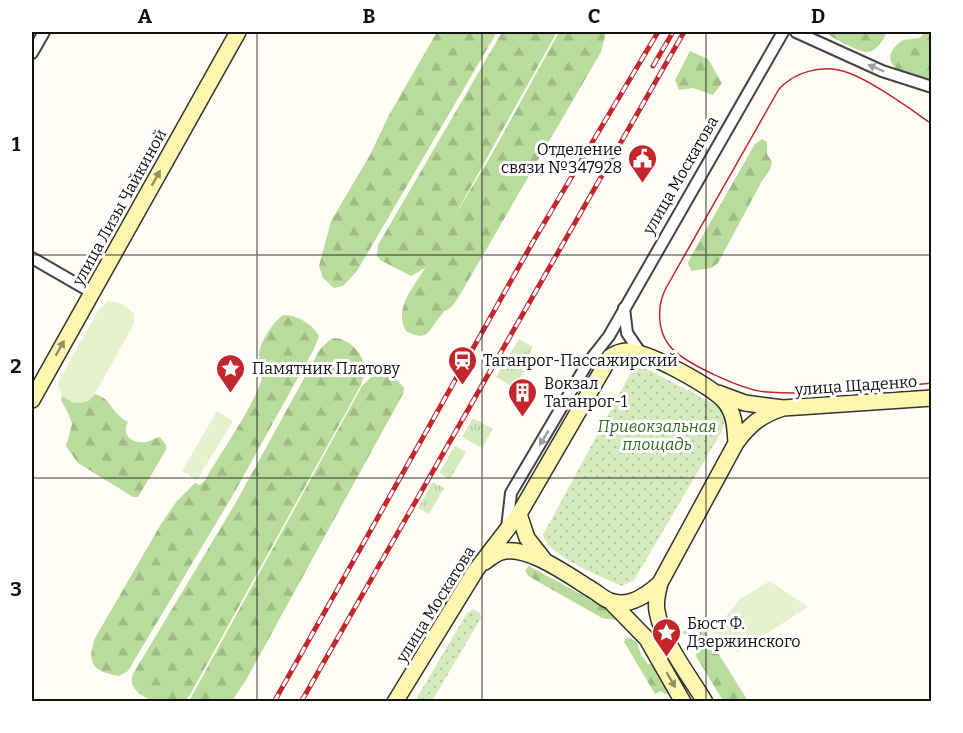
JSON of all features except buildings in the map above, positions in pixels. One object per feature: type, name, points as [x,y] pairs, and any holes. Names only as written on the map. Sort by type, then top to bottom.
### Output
[{"type":"main road","name":"улица Лизы Чайкиной","points":[[32,400],[238,32]]},
{"type":"main road","points":[[610,357],[619,351],[640,352],[712,390],[725,402],[734,420],[736,443],[660,583],[656,598],[663,631],[705,702]]},
{"type":"main road","name":"улица Москатова","points":[[395,702],[476,570],[519,514],[610,357]]},
{"type":"main road","name":"улица Щаденко","points":[[712,390],[744,403],[783,408],[932,398]]},
{"type":"main road","name":"улица Щаденко","points":[[736,443],[754,421],[766,413],[783,408]]},
{"type":"main road","points":[[519,514],[527,538],[546,561]]},
{"type":"main road","points":[[476,570],[494,555],[508,551],[546,561],[610,601],[647,639],[683,702]]},
{"type":"main road","points":[[610,601],[628,602],[640,598],[660,583]]},
{"type":"street","points":[[32,53],[44,32]]},
{"type":"street","name":"улица Москатова","points":[[507,528],[511,493],[587,364],[609,336],[783,32]]},
{"type":"street","points":[[796,32],[882,71],[932,87]]},
{"type":"street","points":[[32,258],[91,292]]},
{"type":"street","points":[[624,308],[627,333],[640,352]]},
{"type":"street","points":[[609,336],[610,357]]},
{"type":"street","points":[[511,493],[519,514]]},
{"type":"green space","points":[[437,32],[497,32],[357,271],[343,286],[334,288],[323,278],[319,266],[331,221]]},
{"type":"green space","points":[[502,32],[557,32],[454,217],[493,152],[559,32],[606,32],[601,52],[457,299],[428,333],[420,336],[414,335],[406,331],[402,315],[403,306],[425,268],[411,276],[380,260],[377,256],[378,245]]},
{"type":"green space","points":[[824,32],[886,32],[880,44],[873,51],[868,52],[852,47]]},
{"type":"green space","points":[[924,32],[931,32],[931,83],[903,73],[896,68],[890,58],[899,43],[921,37]]},
{"type":"green space","points":[[690,51],[708,59],[722,83],[713,95],[693,88],[679,90],[675,80]]},
{"type":"green space","points":[[762,139],[767,142],[767,154],[772,162],[770,170],[718,263],[711,268],[691,271],[688,263],[690,258],[755,144]]},
{"type":"green space","points":[[108,301],[129,308],[134,314],[134,324],[93,397],[82,403],[75,403],[61,393],[59,380],[99,309]]},
{"type":"green space","points":[[283,315],[299,318],[312,327],[319,336],[314,349],[234,493],[128,671],[119,676],[103,672],[94,665],[92,660],[91,654],[95,638],[161,524],[176,502],[195,483],[200,485],[205,480],[242,419],[261,382],[259,354],[264,338]]},
{"type":"green space","points":[[332,338],[344,340],[359,353],[365,370],[361,385],[190,695],[185,701],[170,702],[159,702],[146,697],[134,688],[133,674],[235,504],[319,351]]},
{"type":"green space","points":[[519,339],[533,347],[524,363],[527,366],[515,388],[496,377]]},
{"type":"green space","name":"Привокзальная площадь","points":[[636,363],[718,406],[725,419],[722,431],[634,580],[622,586],[565,558],[547,543],[543,535]]},
{"type":"green space","points":[[379,374],[397,380],[404,388],[403,394],[246,680],[232,701],[189,701],[362,386],[371,377]]},
{"type":"green space","points":[[63,392],[87,393],[104,398],[119,416],[128,422],[126,431],[129,438],[136,442],[146,442],[160,437],[166,445],[166,450],[138,497],[133,497],[78,463],[66,446],[72,424],[61,400]]},
{"type":"green space","points":[[217,411],[233,421],[197,480],[182,471]]},
{"type":"green space","points":[[473,418],[493,429],[482,448],[462,437]]},
{"type":"green space","points":[[455,446],[466,452],[450,479],[439,473]]},
{"type":"green space","points":[[433,482],[444,488],[429,514],[418,508]]},
{"type":"green space","points":[[529,566],[606,608],[615,618],[614,620],[602,618],[528,576],[525,570]]},
{"type":"green space","points":[[770,581],[808,607],[738,652],[713,632],[740,599]]},
{"type":"green space","points":[[473,609],[480,613],[481,618],[432,701],[415,701],[467,613]]},
{"type":"green space","points":[[694,623],[699,624],[703,629],[748,701],[723,701],[696,656],[698,649],[687,645],[690,640],[683,633]]},
{"type":"green space","points":[[627,637],[637,642],[641,655],[648,664],[657,664],[671,689],[669,693],[665,694],[661,691],[655,694],[624,642]]},
{"type":"tram line","points":[[932,124],[876,87],[843,71],[834,69],[808,71],[785,83],[779,89],[666,288],[660,310],[662,332],[676,352],[700,368],[744,387],[787,393],[828,392],[932,383]]},
{"type":"railway","points":[[274,702],[534,240],[658,32]]},
{"type":"railway","points":[[653,66],[673,32]]},
{"type":"railway","points":[[301,702],[684,32]]},
{"type":"place","name":"Отделение связи №347928","points":[[643,184]]},
{"type":"place","name":"Таганрог-Пассажирский","points":[[462,386]]},
{"type":"place","name":"Памятник Платову","points":[[231,394]]},
{"type":"place","name":"Вокзал Таганрог-1","points":[[523,418]]},
{"type":"place","name":"Бюст Ф. Дзержинского","points":[[666,658]]}]
